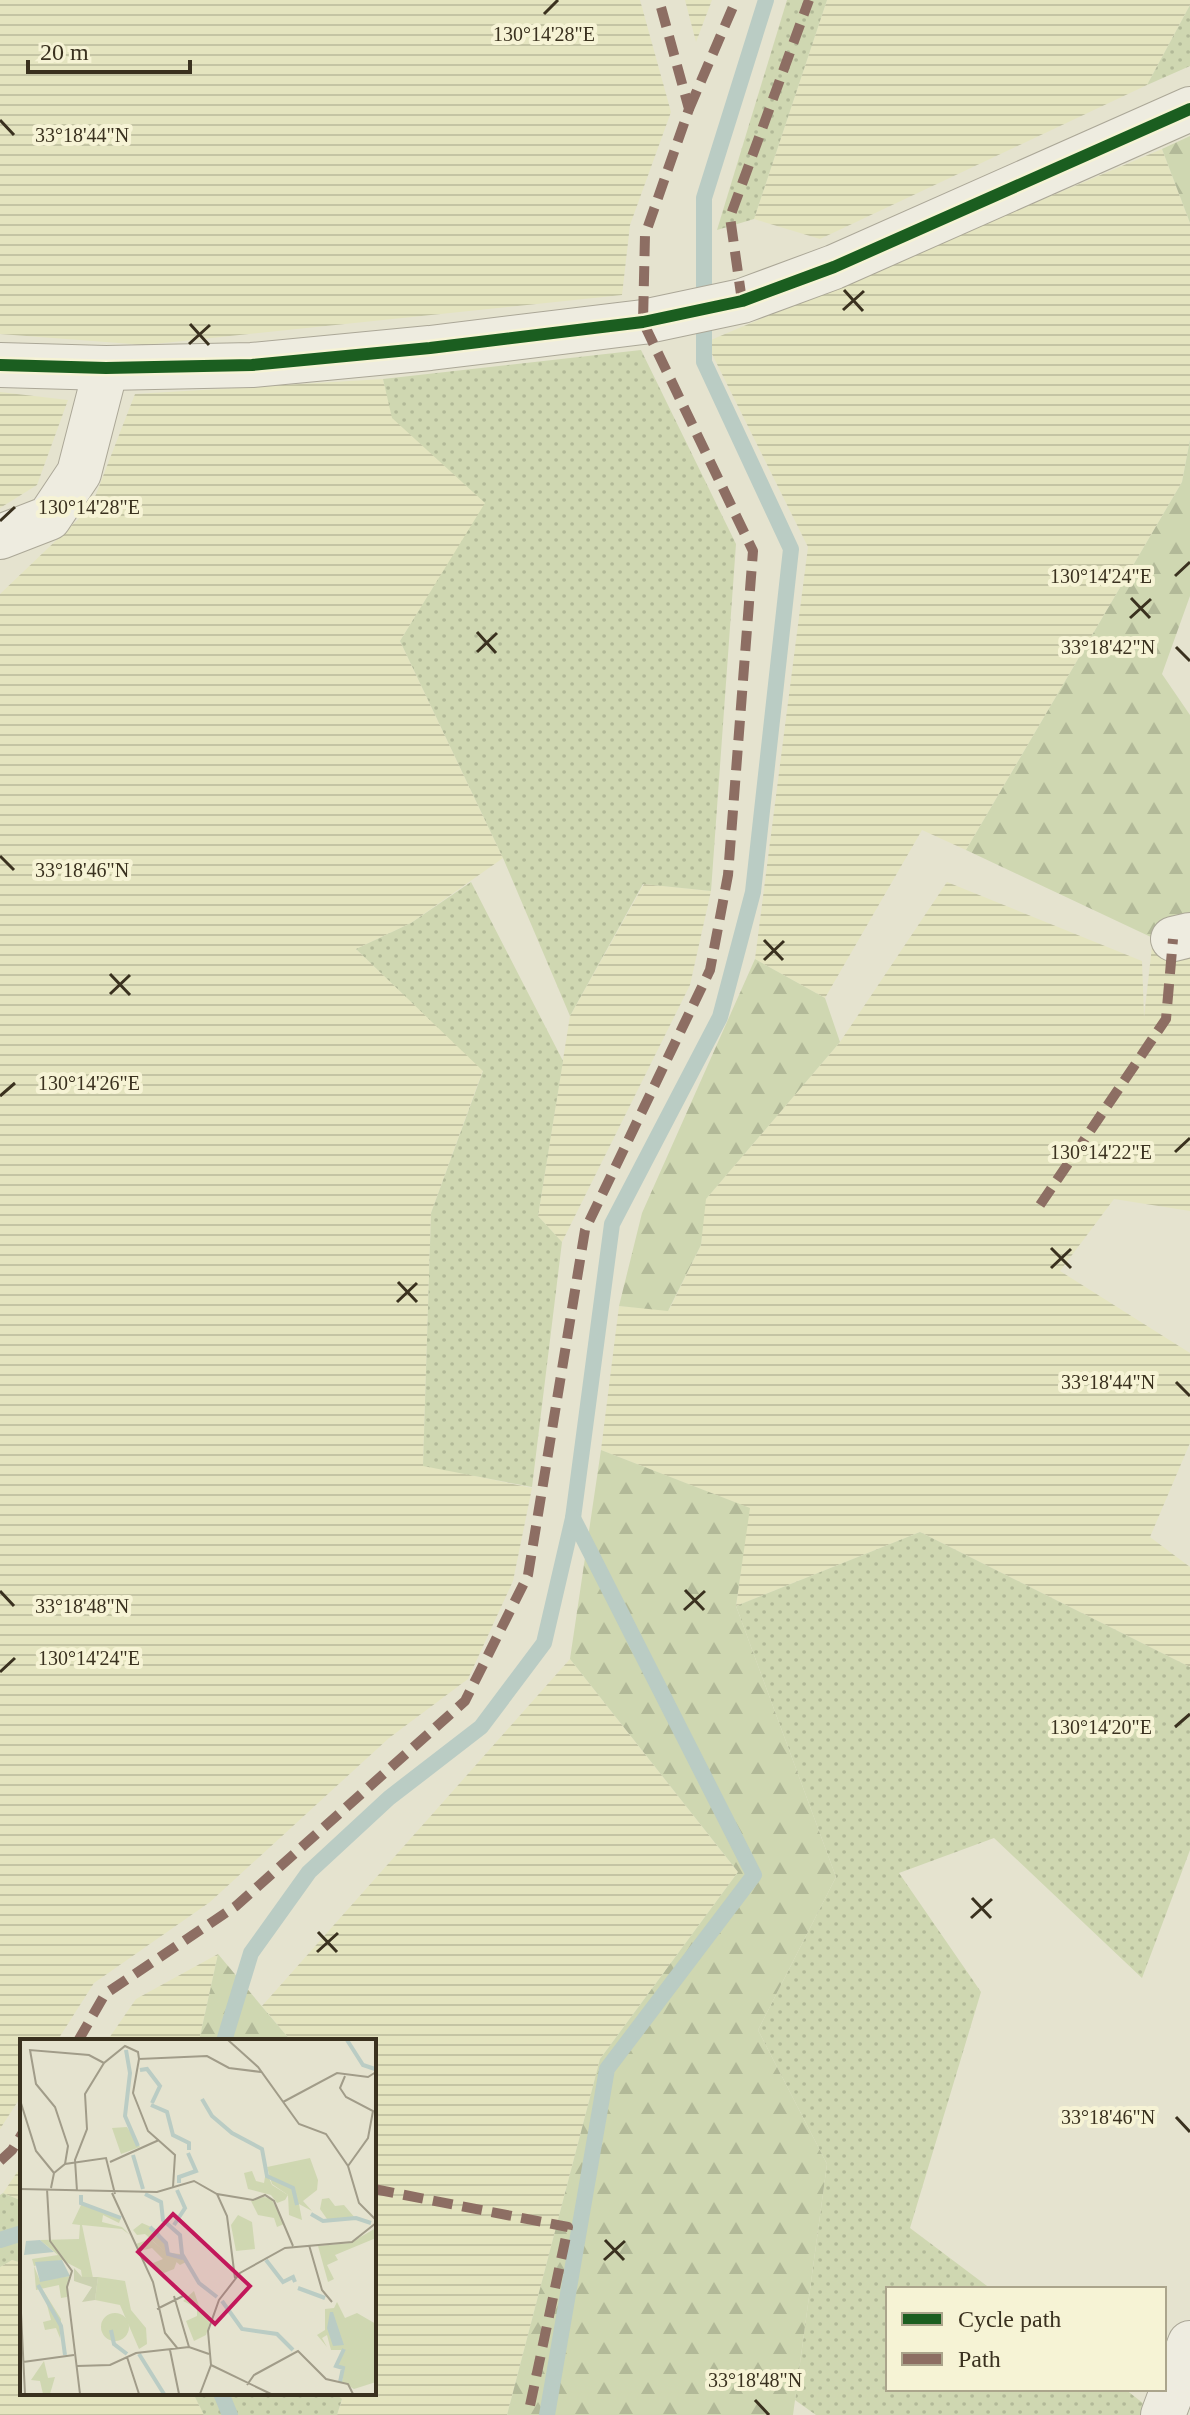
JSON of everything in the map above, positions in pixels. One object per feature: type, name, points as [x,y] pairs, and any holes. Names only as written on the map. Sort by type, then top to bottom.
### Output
[{"type":"street","points":[[0,365],[106,368],[252,365],[430,348],[643,322],[742,301],[834,267],[1190,109]]},
{"type":"street","points":[[0,537],[49,518],[79,473],[106,368]]},
{"type":"street","points":[[1163,2415],[1190,2343]]},
{"type":"green space","points":[[0,0],[640,0],[671,112],[630,225],[622,295],[145,345],[0,334]]},
{"type":"green space","points":[[685,0],[712,0],[696,42]]},
{"type":"green space","points":[[787,0],[827,0],[754,219],[717,230]]},
{"type":"green space","points":[[827,0],[1190,0],[1190,5],[1147,85],[820,239],[754,219]]},
{"type":"green space","points":[[1190,5],[1190,66],[1147,85]]},
{"type":"green space","points":[[1190,136],[1190,223],[1162,149]]},
{"type":"green space","points":[[1162,149],[1190,223],[1190,440],[1182,482],[966,850],[922,830],[825,998],[755,959],[808,547],[706,342]]},
{"type":"green space","points":[[641,350],[736,544],[711,891],[643,884],[570,1016],[503,858],[400,641],[485,503],[392,418],[383,379]]},
{"type":"green space","points":[[383,379],[393,418],[486,503],[400,641],[503,858],[411,923],[356,949],[483,1070],[431,1213],[423,1465],[532,1488],[513,1581],[468,1679],[389,1738],[210,1902],[94,1983],[58,2039],[20,2039],[20,2098],[0,2129],[0,594],[91,507],[135,394]]},
{"type":"green space","points":[[0,392],[68,400],[37,485],[0,508]]},
{"type":"green space","points":[[1190,440],[1190,596],[1162,674],[1190,715],[1190,928],[1153,938],[966,850],[1182,482]]},
{"type":"green space","points":[[471,882],[563,1061],[538,1216],[562,1242],[532,1487],[423,1466],[431,1213],[483,1071],[356,949],[411,923]]},
{"type":"green space","points":[[947,882],[1142,961],[1144,1017],[1153,938],[1190,928],[1190,1211],[1114,1199],[1060,1271],[1190,1353],[1190,1443],[1150,1537],[1190,1567],[1190,1667],[920,1532],[736,1606],[749,1508],[601,1450],[619,1306],[669,1310],[701,1245],[705,1200],[840,1042]]},
{"type":"green space","points":[[644,884],[711,891],[690,985],[562,1242],[538,1216],[570,1016]]},
{"type":"green space","points":[[755,959],[825,998],[840,1042],[706,1199],[701,1245],[668,1311],[619,1306],[642,1213]]},
{"type":"green space","points":[[601,1450],[750,1508],[736,1606],[836,1877],[758,2030],[827,2164],[793,2415],[507,2415],[600,2059],[738,1872],[570,1659]]},
{"type":"green space","points":[[920,1532],[1190,1667],[1190,1850],[1142,1978],[994,1838],[899,1873],[981,1992],[910,2228],[988,2287],[886,2287],[886,2391],[1128,2391],[1144,2404],[1140,2415],[816,2415],[795,2400],[827,2164],[758,2030],[836,1877],[736,1606]]},
{"type":"green space","points":[[570,1659],[738,1872],[600,2059],[507,2415],[337,2415],[342,2400],[337,2395],[376,2395],[376,2039],[289,2039],[262,2006]]},
{"type":"green space","points":[[218,1954],[199,2039],[108,2039],[136,1999]]},
{"type":"green space","points":[[218,1954],[289,2039],[199,2039]]},
{"type":"green space","points":[[20,2168],[20,2200],[3,2193]]},
{"type":"green space","points":[[3,2193],[20,2200],[20,2262],[12,2260],[0,2267],[0,2195]]},
{"type":"green space","points":[[12,2260],[20,2262],[20,2395],[194,2395],[204,2415],[0,2415],[0,2267]]},
{"type":"green space","points":[[194,2395],[337,2395],[342,2399],[337,2415],[204,2415]]},
{"type":"waterway","points":[[225,2039],[251,1953],[309,1872],[389,1798],[481,1727],[544,1643],[573,1518],[612,1224],[720,1017],[753,892],[791,549],[704,362],[704,198],[766,0]]},
{"type":"waterway","points":[[547,2415],[607,2069],[754,1875],[573,1518]]},
{"type":"waterway","points":[[0,2240],[20,2234]]},
{"type":"waterway","points":[[222,2395],[230,2415]]},
{"type":"marked path","points":[[79,2039],[105,1994],[236,1906],[465,1701],[528,1575],[585,1230],[710,970],[728,875],[753,551],[643,322],[645,235],[689,109],[659,0]]},
{"type":"marked path","points":[[689,109],[736,0]]},
{"type":"marked path","points":[[742,301],[730,217],[809,0]]},
{"type":"marked path","points":[[1040,1205],[1166,1019],[1173,939]]},
{"type":"marked path","points":[[0,2161],[20,2137]]},
{"type":"marked path","points":[[376,2189],[568,2227],[528,2415]]},
{"type":"cycle path","points":[[0,365],[106,368],[252,365],[430,348],[643,322],[742,301],[834,267],[1190,109]]}]
